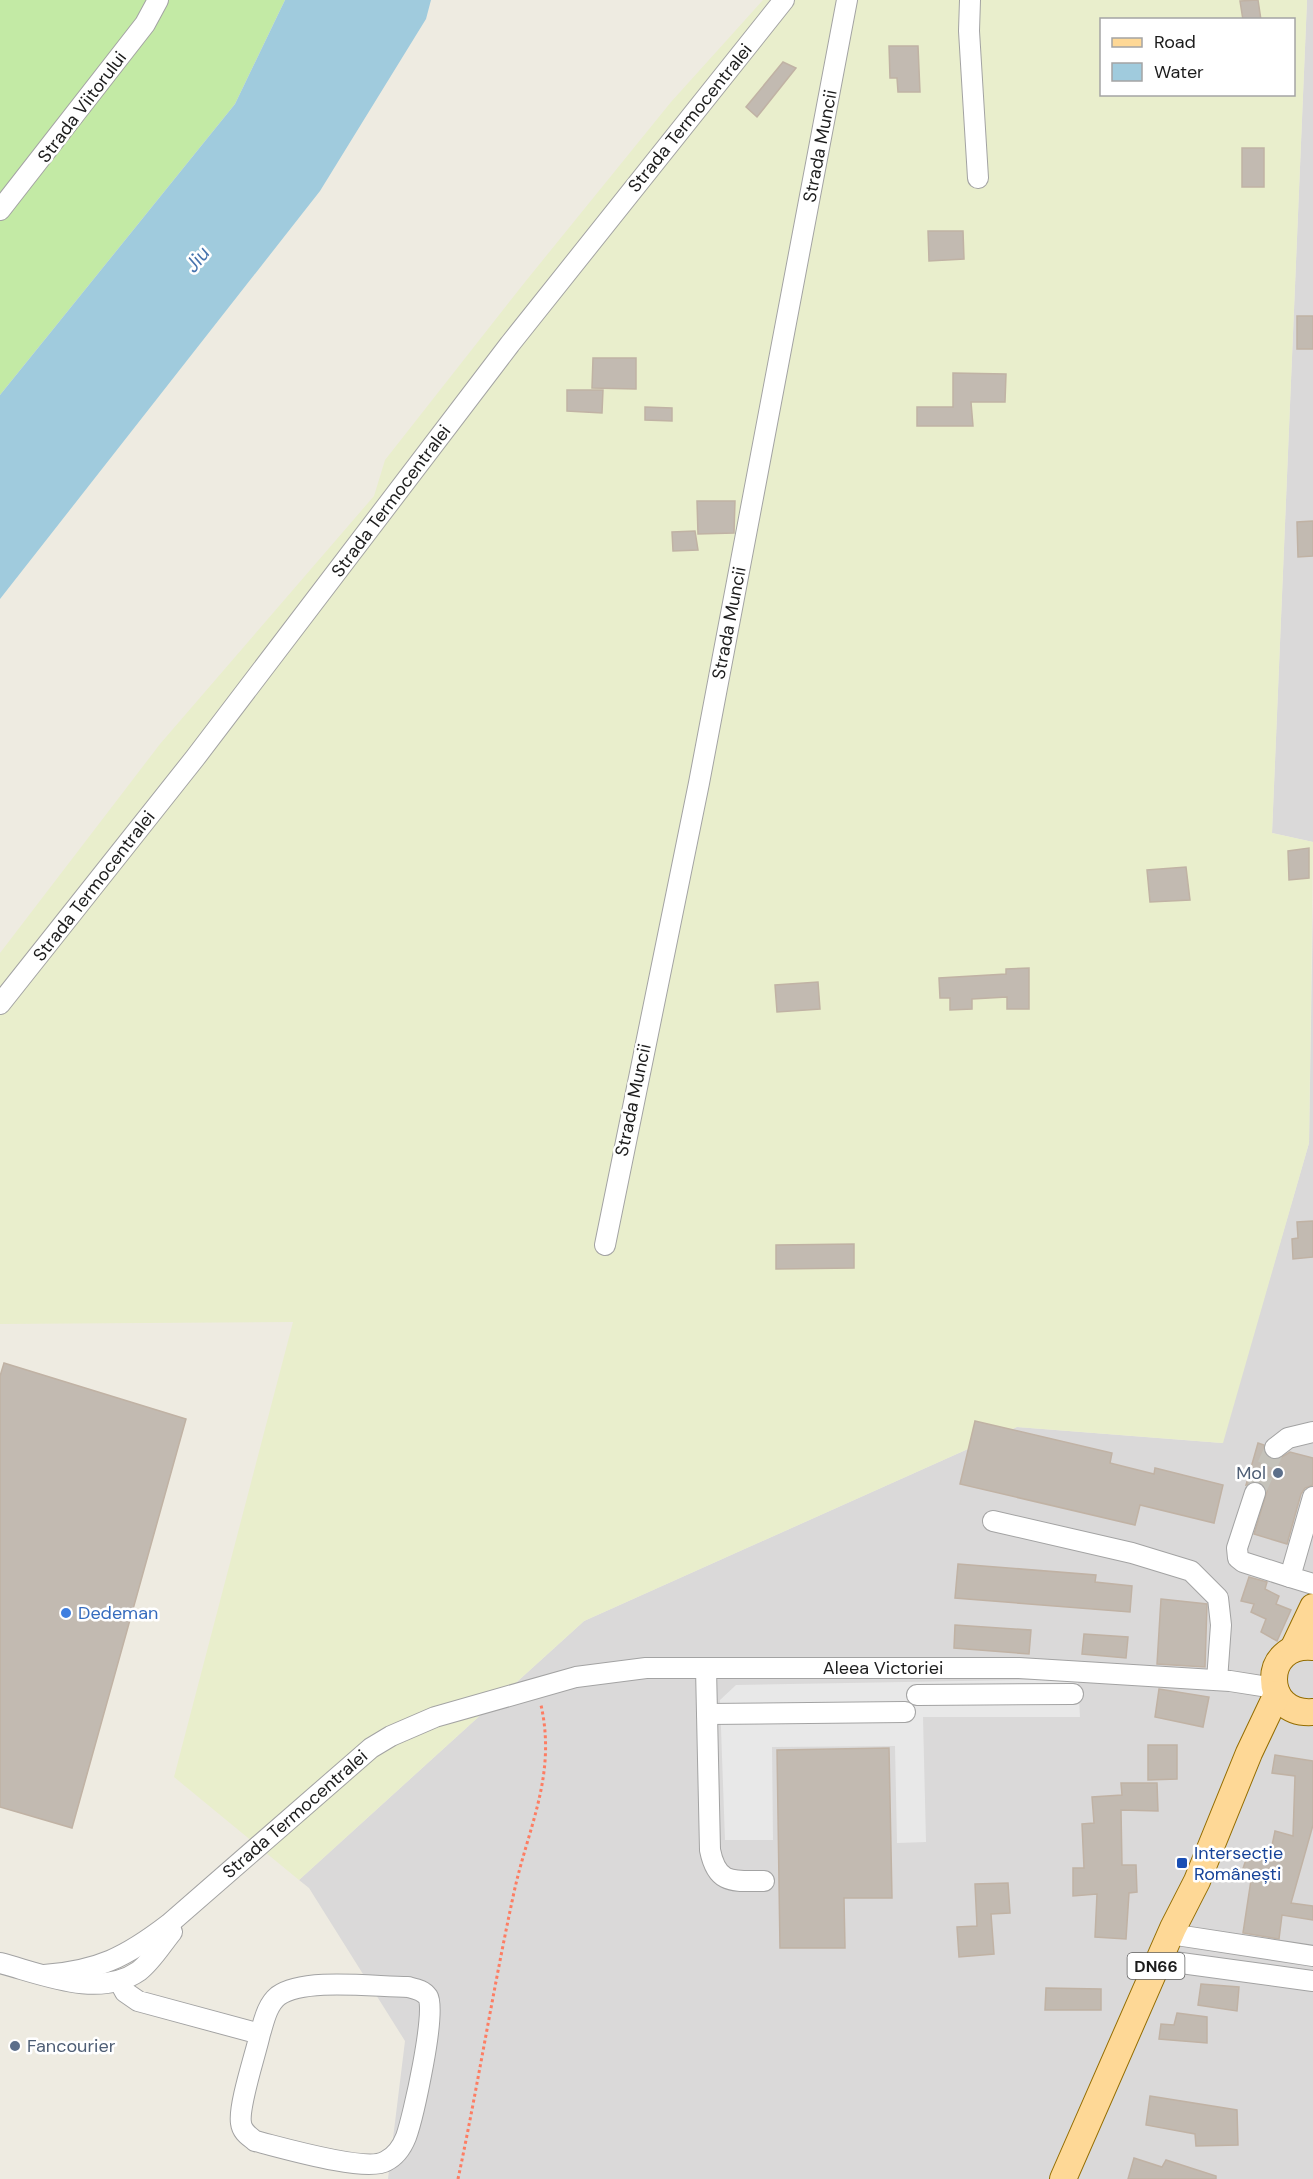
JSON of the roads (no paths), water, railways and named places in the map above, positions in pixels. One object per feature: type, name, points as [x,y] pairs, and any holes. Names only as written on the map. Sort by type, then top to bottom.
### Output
[{"type":"main road","name":"DN66","points":[[1063,2179],[1170,1934],[1197,1881],[1276,1684],[1279,1661],[1303,1648],[1313,1607]]},
{"type":"main road","name":"DN66","points":[[1276,1684],[1291,1709],[1307,1712]]},
{"type":"main road","name":"DN66","points":[[1249,1753],[1307,1712]]},
{"type":"street","name":"Strada Viitorului","points":[[0,210],[145,24],[158,0]]},
{"type":"street","name":"Strada Termocentralei","points":[[0,1004],[195,758],[510,344],[784,0]]},
{"type":"street","name":"Strada Muncii","points":[[605,1245],[699,783],[848,0]]},
{"type":"street","points":[[970,0],[969,31],[978,178]]},
{"type":"street","points":[[1275,1448],[1288,1438],[1313,1432]]},
{"type":"street","points":[[1255,1493],[1237,1548],[1238,1558],[1243,1562],[1313,1584]]},
{"type":"street","points":[[1290,1577],[1313,1497]]},
{"type":"street","points":[[993,1521],[1132,1553],[1191,1571],[1218,1598],[1223,1681]]},
{"type":"street","points":[[706,1668],[710,1850],[713,1865],[722,1877],[732,1881],[764,1881]]},
{"type":"street","name":"Aleea Victoriei","points":[[538,1687],[576,1677],[623,1670],[706,1668],[1018,1668],[1276,1684]]},
{"type":"street","name":"Strada Termocentralei","points":[[44,1975],[89,1970],[120,1958],[154,1936],[371,1748],[435,1717],[538,1687]]},
{"type":"street","points":[[917,1695],[1073,1694]]},
{"type":"street","points":[[707,1714],[904,1712]]},
{"type":"street","name":"Strada Termocentralei","points":[[0,1963],[44,1975],[99,1984],[119,1981],[140,1970],[193,1903]]},
{"type":"street","points":[[1170,1934],[1313,1956]]},
{"type":"street","points":[[1159,1960],[1313,1981]]},
{"type":"street","points":[[119,1981],[125,1992],[138,2001],[260,2034]]},
{"type":"street","points":[[397,1987],[423,1991],[429,1998],[431,2011],[426,2050],[406,2136],[395,2155],[383,2163],[352,2163],[255,2141],[245,2133],[241,2122],[243,2106],[260,2034],[267,2010],[277,1997],[295,1988],[397,1987]]},
{"type":"water","name":"Jiu","points":[[285,0],[431,0],[426,19],[320,191],[0,599],[0,395],[235,104]]},
{"type":"tunnel","points":[[1255,1493],[1275,1448]]},
{"type":"place","name":"Mol","points":[[1278,1473]]},
{"type":"place","name":"Dedeman","points":[[66,1613]]},
{"type":"place","name":"Intersecție Românești","points":[[1182,1863]]},
{"type":"place","name":"Fancourier","points":[[15,2046]]}]
